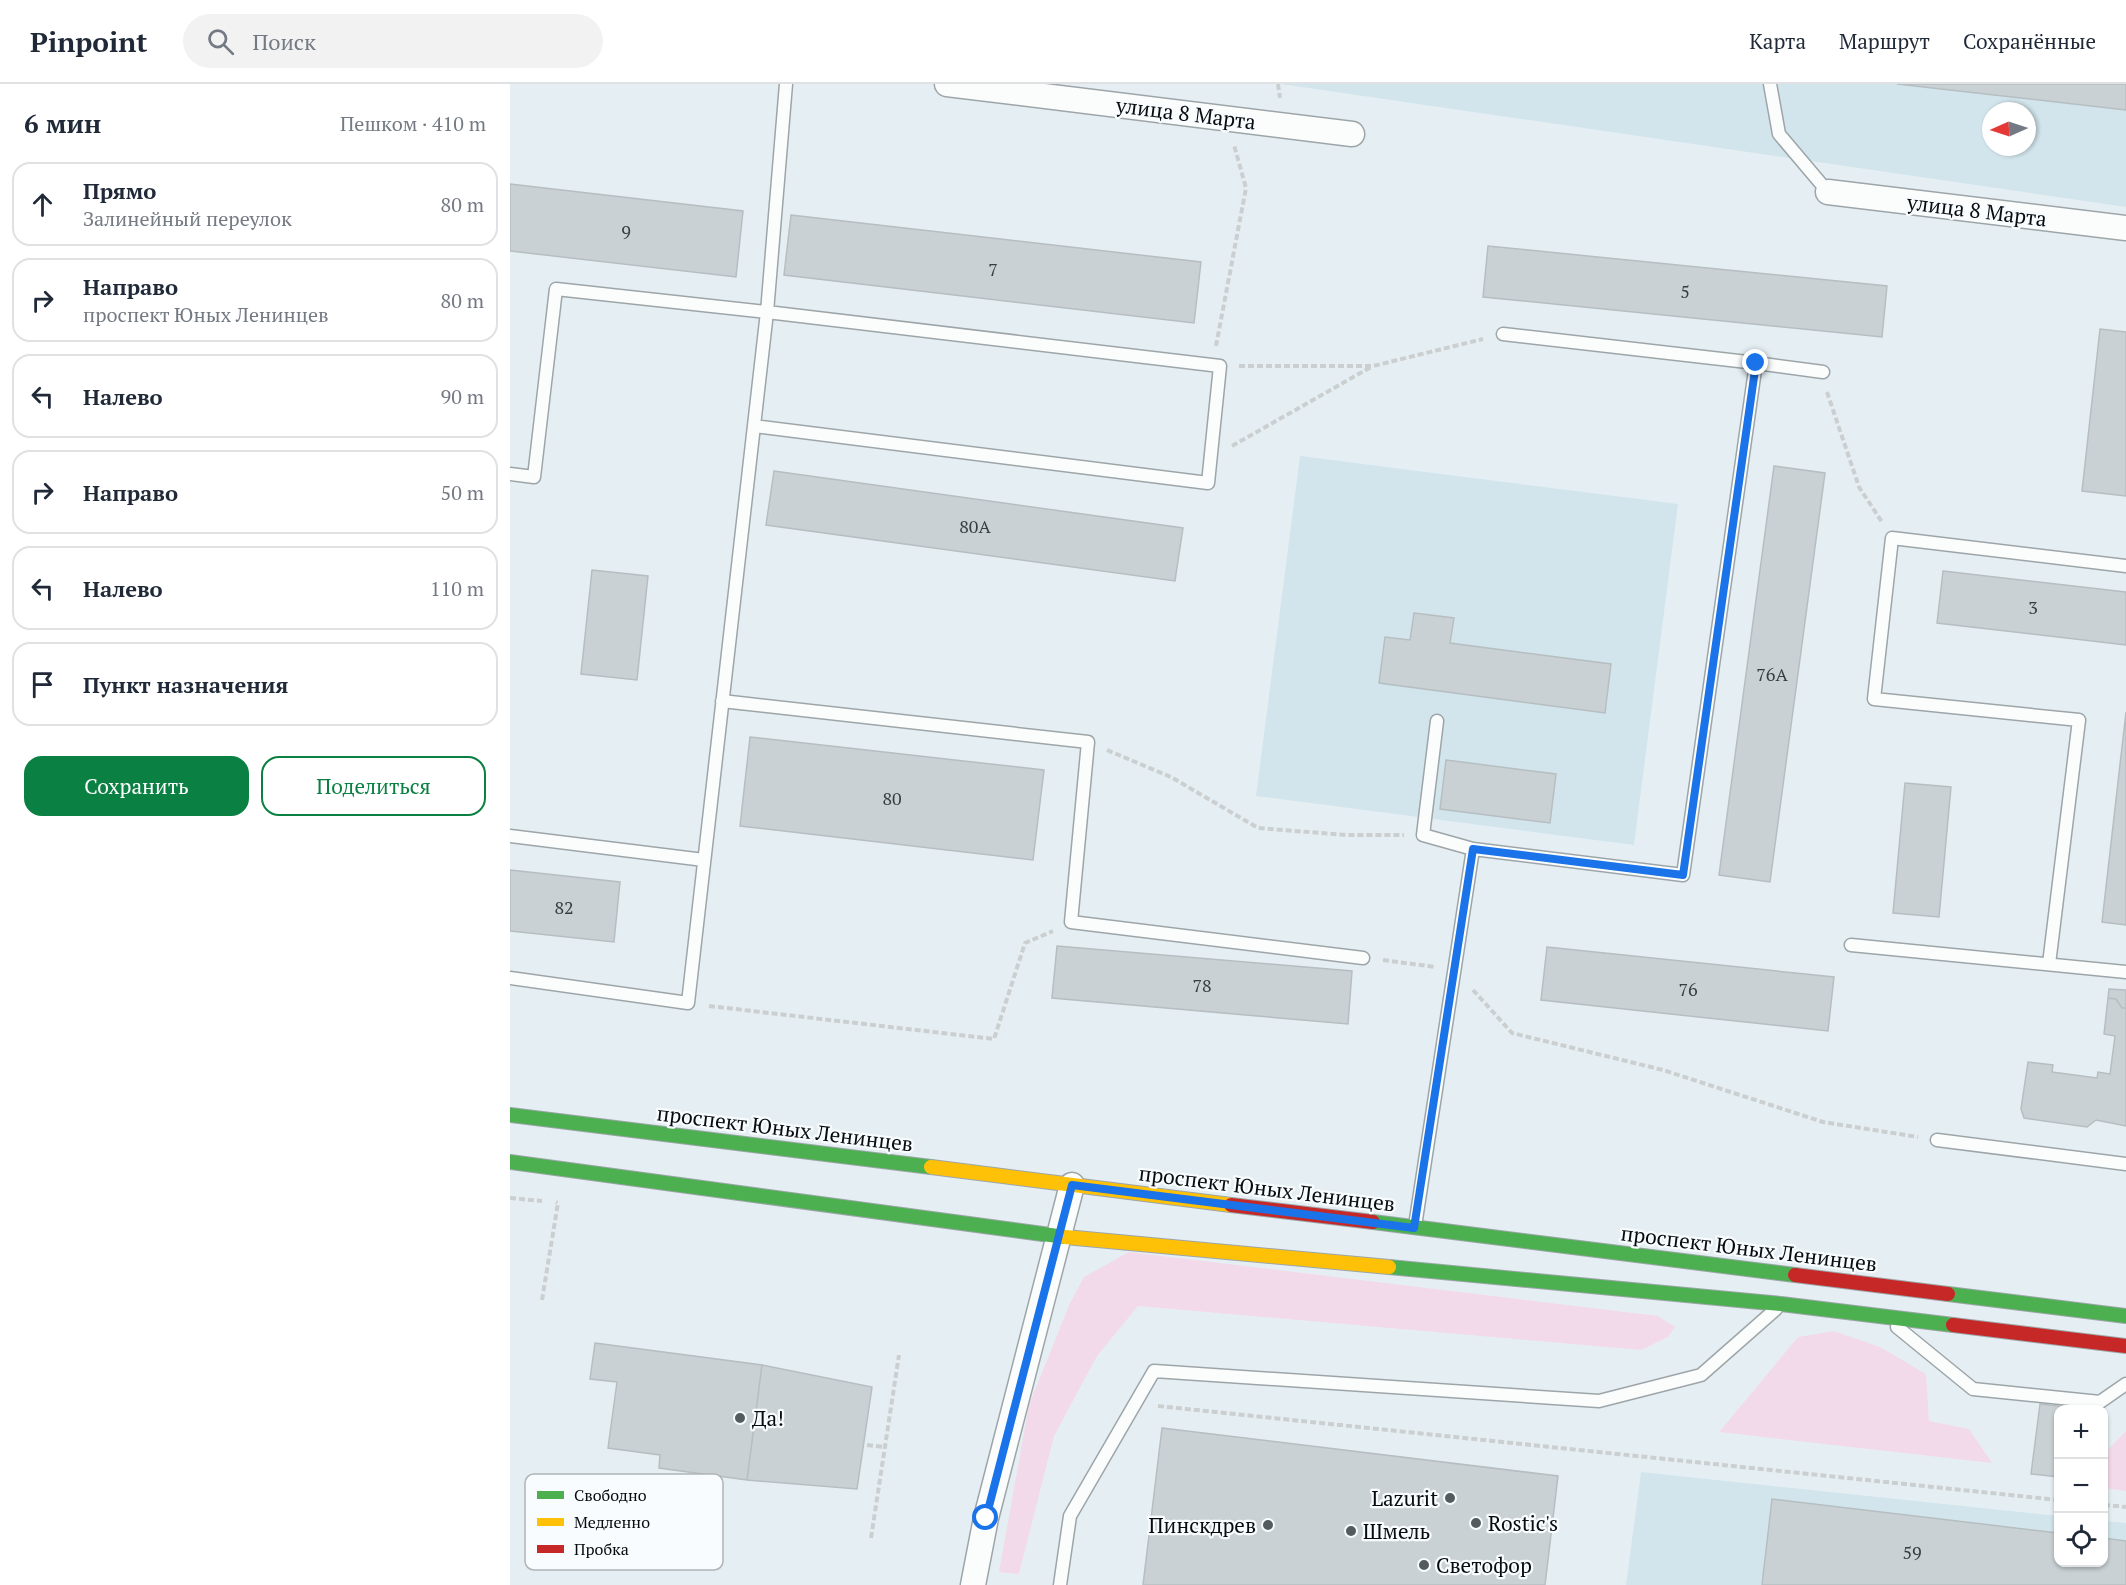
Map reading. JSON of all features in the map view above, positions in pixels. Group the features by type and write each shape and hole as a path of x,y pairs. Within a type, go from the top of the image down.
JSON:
{"main road":[{"name":"проспект Юных Ленинцев","path":"510,1115 2126,1316"},
{"path":"510,1162 1057,1236 1781,1304 2126,1346"}],"street":[{"name":"улица 8 Марта","path":"947,84 1353,134"},
{"name":"улица 8 Марта","path":"1828,192 2126,228"},
{"path":"973,1585 986,1518 1072,1185"}],"lane":[{"path":"510,978 687,1004 767,312 786,84"},
{"path":"1770,84 1779,134 1828,192"},
{"path":"510,474 534,477 556,289 1216,365 1208,483 754,426"},
{"path":"1503,334 1823,372"},
{"path":"1437,721 1423,835 1473,849 1683,875 1756,363"},
{"path":"2049,964 2079,720 1874,699 1892,538 2126,566"},
{"path":"722,701 1088,742 1071,922 1363,958"},
{"path":"510,836 704,860"},
{"path":"1414,1228 1473,849"},
{"path":"1851,945 2126,972"},
{"path":"1937,1140 2126,1164"},
{"path":"1060,1585 1070,1516 1154,1371 1599,1401 1701,1375 1781,1304"},
{"path":"1885,1317 1973,1389 2100,1402 2126,1384"}],"path":[{"path":"1227,118 1246,188 1216,365 1373,366 1503,334"},
{"path":"1210,458 1373,366"},
{"path":"1823,372 1829,403 1859,487 1892,538"},
{"path":"1088,742 1171,777 1258,828 1346,835 1423,835"},
{"path":"687,1004 994,1039 1025,943 1071,922"},
{"path":"1363,958 1455,970 1512,1034 1663,1070 1823,1122 1937,1140"},
{"path":"510,1198 558,1203 542,1300"},
{"path":"871,1538 899,1355"},
{"path":"1135,1404 2054,1500"},
{"path":"867,1445 885,1447"},
{"path":"2108,1505 2126,1507"}],"shaded area":[{"path":"1281,84 2126,84 2126,207"},
{"path":"1300,456 1678,504 1634,845 1256,796"},
{"path":"1129,1252 1658,1316 1675,1327 1668,1337 1641,1350 1138,1306 1097,1356 1054,1436 1019,1574 999,1572 1029,1405 1070,1303 1084,1277"},
{"path":"1834,1331 1880,1347 1926,1374 1929,1421 1969,1429 1992,1463 1719,1432 1798,1337"},
{"path":"2126,1431 2126,1491 2108,1489 2108,1450"},
{"path":"1641,1472 2054,1516 2054,1567 2108,1567 2108,1521 2126,1523 2126,1585 1626,1585"}],"building":[{"path":"1897,84 2126,84 2126,110"},
{"path":"510,184 743,211 736,277 510,251"},
{"path":"791,215 1201,262 1194,323 784,275"},
{"path":"1488,246 1887,286 1882,337 1483,297"},
{"path":"2100,329 2126,332 2126,496 2082,491"},
{"path":"1774,466 1825,473 1770,882 1719,875"},
{"path":"774,471 1183,528 1175,581 766,525"},
{"path":"592,570 648,576 637,680 581,674"},
{"path":"1943,571 2126,592 2126,645 1937,623"},
{"path":"1414,613 1454,618 1450,643 1611,664 1605,713 1379,683 1385,637 1410,640"},
{"path":"2126,712 2126,925 2102,922"},
{"path":"750,737 1044,770 1033,860 740,826"},
{"path":"1446,760 1556,774 1550,823 1440,809"},
{"path":"1905,783 1951,787 1939,917 1893,913"},
{"path":"510,870 620,882 614,942 510,931"},
{"path":"1057,946 1352,971 1348,1024 1052,998"},
{"path":"1547,947 1834,977 1828,1031 1541,1000"},
{"path":"2109,989 2126,990 2126,1008 2122,1008 2116,999 2108,998"},
{"path":"2108,998 2116,999 2122,1008 2126,1008 2126,1126 2096,1120 2087,1127 2024,1118 2021,1109 2028,1062 2053,1065 2052,1072 2097,1078 2098,1072 2110,1074 2115,1036 2104,1034"},
{"path":"595,1343 762,1365 747,1480 723,1477 723,1474 703,1474 659,1468 660,1455 608,1448 617,1382 590,1379"},
{"name":"Да!","path":"595,1343 762,1365 872,1387 857,1489 747,1480 723,1477 723,1474 703,1474 659,1468 660,1455 608,1448 617,1382 590,1379"},
{"name":"Да!","path":"762,1365 872,1387 857,1489 747,1480"},
{"path":"2040,1404 2054,1406 2054,1477 2031,1474"},
{"name":"Шмель","path":"1162,1428 1558,1476 1545,1585 1143,1585"},
{"path":"1772,1499 2054,1533 2054,1567 2108,1567 2108,1539 2126,1541 2126,1585 1762,1585"}],"traffic: fast":[{"path":"510,1115 931,1167"},
{"path":"510,1162 1065,1237"},
{"path":"1373,1222 1795,1275"},
{"path":"1389,1267 1781,1304 1953,1325"},
{"path":"1948,1294 2126,1316"}],"traffic: slow":[{"path":"931,1167 1231,1205"},
{"path":"1065,1237 1389,1267"}],"traffic: jam":[{"path":"1231,1205 1373,1222"},
{"path":"1795,1275 1948,1294"},
{"path":"1953,1325 2126,1346"}],"place":[{"name":"Да!","path":"740,1418"},
{"name":"Lazurit","path":"1450,1498"},
{"name":"Rostic's","path":"1476,1523"},
{"name":"Пинскдрев","path":"1268,1525"},
{"name":"Шмель","path":"1351,1531"},
{"name":"Светофор","path":"1424,1565"}],"route":[{"path":"986,1518 1072,1185 1414,1228 1473,849 1683,875 1756,363"}]}
